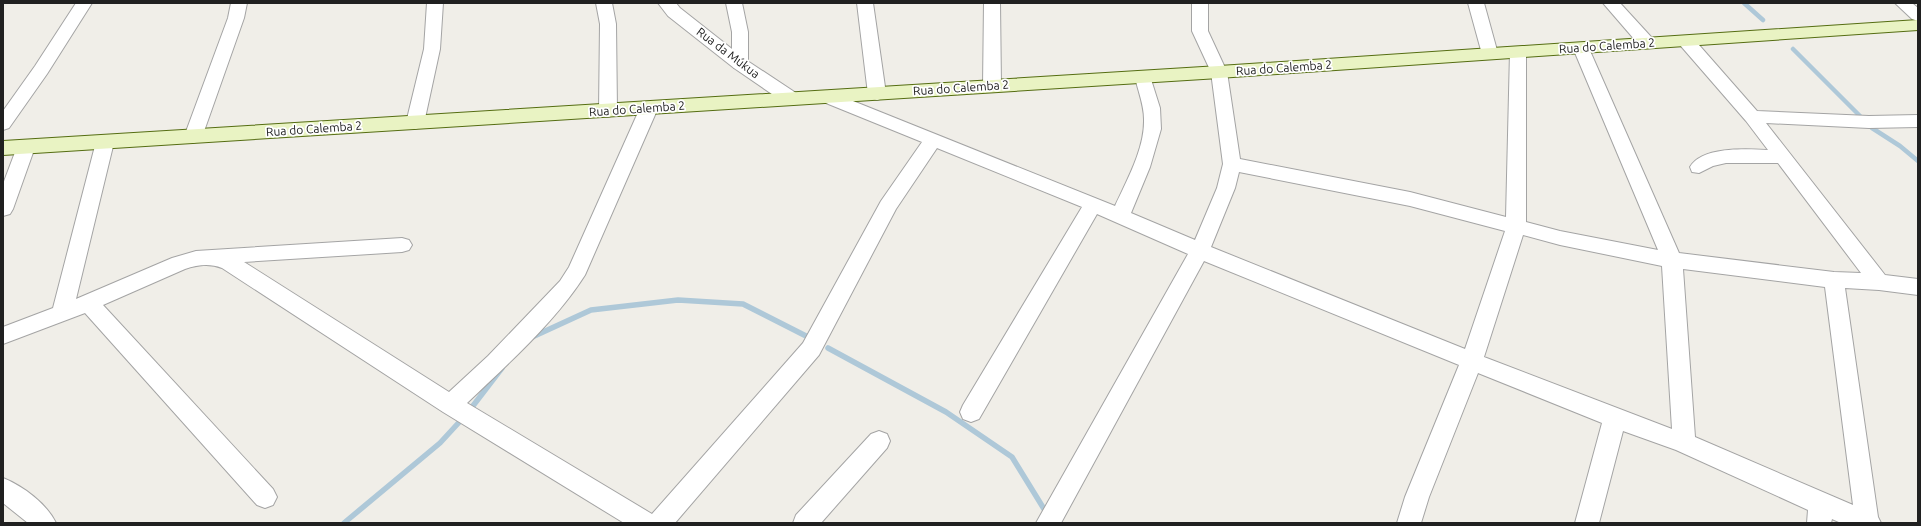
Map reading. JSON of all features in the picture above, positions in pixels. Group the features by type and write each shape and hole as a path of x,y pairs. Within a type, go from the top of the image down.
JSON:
{"main road":[{"name":"Rua do Calemba 2","path":"3,148 1143,77 1918,25"}],"street":[{"path":"3,124 41,70 84,3"},
{"path":"193,136 236,18 239,3"},
{"path":"415,122 432,48 435,3"},
{"path":"604,3 608,24 608,110"},
{"name":"Rua da Múkua","path":"667,3 679,16 740,64 792,99"},
{"path":"734,3 740,32 740,64"},
{"path":"865,3 877,94"},
{"path":"992,3 992,86"},
{"path":"1048,523 1200,251 1226,188 1232,164 1219,72 1200,31 1200,3"},
{"path":"1476,3 1490,54"},
{"path":"1611,3 1647,43"},
{"path":"1903,3 1918,16"},
{"path":"1686,41 1752,117 1879,282"},
{"path":"1581,48 1672,260 1684,442"},
{"path":"1409,523 1417,497 1472,361 1516,226 1518,52"},
{"path":"1120,215 1138,176 1151,135 1153,120 1143,77"},
{"path":"827,97 1120,215 1200,251 1472,361 1615,418 1684,442 1820,514 1868,523 1834,280"},
{"path":"451,405 496,362 567,287 578,270 649,108"},
{"path":"1752,117 1869,122 1918,121"},
{"path":"660,523 811,348 888,206 933,140"},
{"path":"62,313 105,142"},
{"path":"3,209 26,147"},
{"path":"1699,167 1704,161 1721,157 1782,156"},
{"path":"1232,164 1410,199 1560,238 1672,260 1834,280 1879,282 1918,286"},
{"path":"971,412 1093,204"},
{"path":"3,336 88,303 178,263 196,258 402,245"},
{"path":"213,256 229,264 451,405 645,523"},
{"path":"88,303 265,497"},
{"path":"1587,523 1615,418"},
{"path":"805,523 879,441"},
{"path":"3,489 28,507 44,523"}],"waterway":[{"path":"1744,3 1763,20"},
{"path":"1793,49 1860,116"},
{"path":"1872,128 1900,146 1918,161"},
{"path":"530,338 591,310 678,300 743,304 808,337"},
{"path":"828,348 946,412 1012,457 1044,509"},
{"path":"469,411 502,368"},
{"path":"344,523 440,443 463,418"}]}
